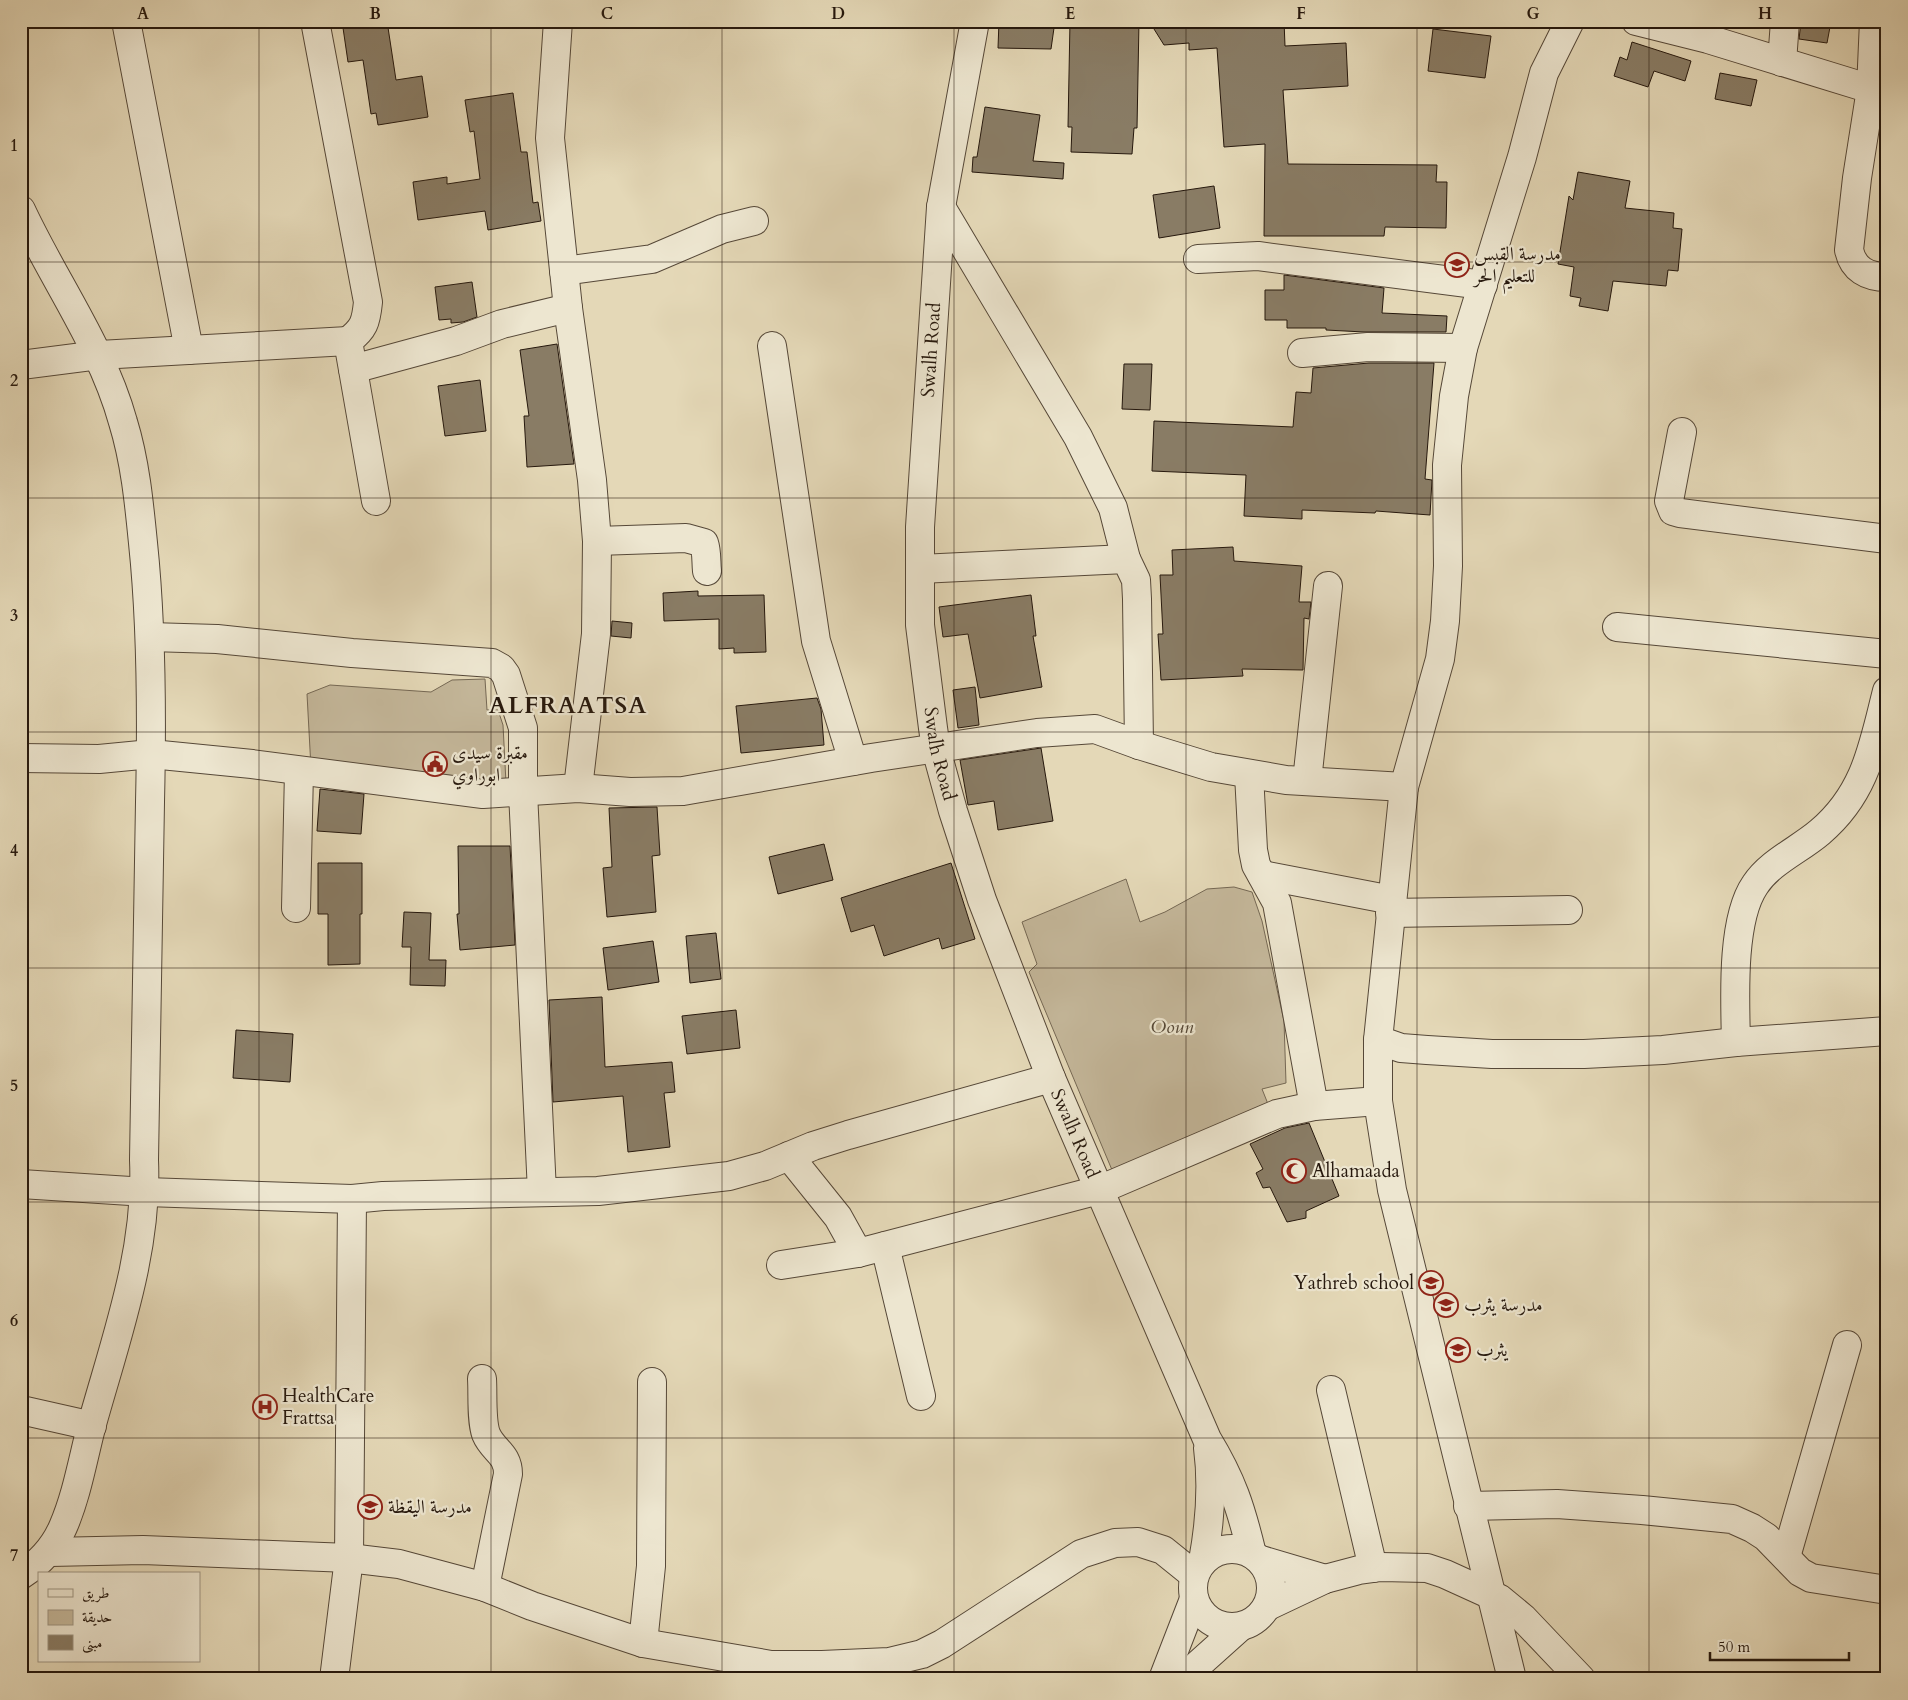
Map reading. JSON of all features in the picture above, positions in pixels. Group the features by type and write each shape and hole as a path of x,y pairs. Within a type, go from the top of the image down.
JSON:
{"street":[{"path":"126,21 189,350"},
{"path":"21,365 99,356 348,341 358,333 366,319 368,302 315,21"},
{"path":"558,21 550,138 568,308 592,480 597,541 596,634 578,788"},
{"name":"Swalh Road","path":"975,21 941,207 921,517 920,625 936,749 953,811 982,900 1051,1078 1207,1439"},
{"path":"1510,1673 1392,1190 1378,1101 1378,1040 1404,787 1440,659 1445,621 1448,566 1447,465 1454,396 1463,348 1522,158 1544,73 1570,21"},
{"path":"1636,21 1708,40 1870,89"},
{"path":"1782,62 1784,21"},
{"path":"1874,21 1870,89 1849,250 1851,261 1861,271 1887,277"},
{"path":"941,207 1078,437 1113,508 1126,559 1134,575 1136,590 1139,745"},
{"path":"21,210 99,356 123,421 135,472 147,578 150,637 151,754 144,1150 146,1192 131,1287 77,1485 63,1527 50,1552 21,1575"},
{"path":"564,272 652,259 722,229 754,221"},
{"path":"1198,260 1258,256 1483,284"},
{"path":"353,368 456,341 502,324 568,308"},
{"path":"348,341 376,501"},
{"path":"772,346 816,641 853,761"},
{"path":"1302,353 1368,347 1463,348"},
{"path":"1682,432 1669,501 1673,511 1887,539"},
{"path":"597,541 686,538 704,543 707,554 707,571"},
{"path":"920,569 1126,559"},
{"path":"1307,782 1328,586"},
{"path":"1617,627 1887,654"},
{"path":"150,637 217,639 352,653 492,663 501,668 506,675 523,728 523,792 542,1192"},
{"path":"1736,1042 1739,932 1744,907 1755,884 1772,867 1820,832 1844,808 1859,783 1872,753 1887,691"},
{"path":"21,758 99,759 151,754 483,794 578,788 630,792 683,791 853,761 1037,733 1095,729 1139,745 1211,767 1286,780 1404,787"},
{"path":"296,908 299,771"},
{"path":"1249,774 1253,850 1256,865 1277,903 1314,1106"},
{"path":"1262,875 1391,906 1568,910"},
{"path":"1378,1040 1401,1048 1427,1050 1492,1054 1584,1054 1663,1050 1736,1042 1887,1031"},
{"path":"21,1184 146,1192 352,1199 383,1196 598,1191 729,1176 756,1169 813,1146 848,1135 1051,1078"},
{"path":"781,1265 858,1253 1100,1190 1277,1114 1314,1106 1378,1101"},
{"path":"789,1156 838,1217 858,1253"},
{"path":"334,1679 349,1558 352,1199"},
{"path":"885,1246 921,1396"},
{"path":"1786,1557 1847,1344"},
{"path":"482,1379 486,1435 506,1460 508,1466 485,1587"},
{"path":"642,1643 651,1566 652,1382"},
{"path":"1331,1390 1373,1568"},
{"path":"21,1410 92,1426"},
{"path":"1182,1679 1240,1627 1260,1616 1268,1606 1271,1594 1272,1582 1268,1570 1257,1557 1224,1466 1207,1439"},
{"path":"1163,1679 1197,1578 1208,1532 1212,1489 1207,1439"},
{"path":"1468,1506 1557,1504 1732,1519 1766,1537 1800,1572 1811,1578 1887,1590"},
{"path":"50,1552 144,1550 349,1558 399,1564 485,1587 642,1643 771,1672 822,1666 889,1662 922,1654 942,1644 1081,1554 1115,1543 1138,1542 1163,1550 1197,1578"},
{"path":"1240,1627 1228,1627 1217,1624 1199,1610 1197,1578 1214,1553 1227,1548 1240,1549 1257,1557 1325,1579"},
{"path":"1268,1606 1325,1579 1373,1568 1427,1568 1491,1593 1523,1618 1581,1679"},
{"path":"1510,1673 1516,1661 1534,1653 1553,1650"}],"green space":[{"path":"485,679 487,710 498,710 503,725 506,783 311,768 307,694 330,685 431,692 452,680"},
{"name":"Ooun","path":"1126,879 1140,922 1165,912 1207,889 1234,887 1252,892 1262,921 1284,1021 1286,1083 1262,1089 1268,1104 1112,1170 1029,972 1037,964 1022,922"}],"building":[{"path":"342,21 387,21 396,80 422,76 428,117 378,125 376,113 371,114 363,60 348,62"},
{"path":"999,21 1055,21 1051,49 998,48"},
{"path":"1070,21 1139,21 1137,128 1134,128 1132,154 1071,152 1072,127 1068,127"},
{"path":"1149,21 1284,21 1285,46 1346,43 1348,86 1283,90 1288,164 1437,165 1436,182 1447,182 1446,228 1385,227 1384,236 1264,236 1265,144 1224,147 1217,48 1189,50 1189,43 1164,45"},
{"path":"1801,22 1830,27 1827,43 1799,39"},
{"path":"1433,29 1491,36 1485,78 1428,71"},
{"path":"1632,42 1691,61 1685,81 1654,71 1648,87 1614,76 1620,57 1627,60"},
{"path":"1720,73 1757,80 1751,106 1715,99"},
{"path":"513,93 521,152 527,152 533,203 538,202 541,221 488,230 485,211 418,220 413,182 447,177 447,184 480,179 474,131 470,132 465,100"},
{"path":"985,107 1040,115 1033,161 1064,163 1063,179 972,172 973,157 977,157"},
{"path":"1578,172 1630,181 1625,208 1674,213 1673,228 1682,229 1678,271 1668,270 1666,286 1613,281 1608,311 1579,306 1581,298 1570,296 1574,267 1558,264 1569,196 1573,200"},
{"path":"1214,186 1220,228 1159,238 1153,195"},
{"path":"1284,275 1384,288 1382,313 1447,316 1446,332 1364,332 1326,330 1326,328 1287,328 1287,320 1265,320 1265,290 1284,290"},
{"path":"472,282 477,317 463,322 451,323 451,319 439,320 435,287"},
{"path":"557,344 574,464 527,467 524,416 529,416 520,350"},
{"path":"1369,363 1434,363 1425,479 1432,480 1430,515 1376,511 1375,513 1302,510 1302,519 1244,516 1246,475 1152,471 1154,421 1293,427 1296,392 1311,393 1313,368"},
{"path":"1124,364 1152,364 1150,410 1122,409"},
{"path":"480,380 486,431 445,436 438,386"},
{"path":"1233,547 1234,561 1302,566 1299,602 1311,602 1309,619 1304,618 1303,670 1242,669 1243,676 1161,680 1158,634 1163,634 1160,575 1173,575 1172,550"},
{"path":"698,591 698,596 764,595 766,652 734,653 734,648 719,649 719,619 664,621 663,593"},
{"path":"1031,595 1036,636 1033,636 1042,687 980,698 968,634 943,637 939,607"},
{"path":"612,621 632,623 631,638 611,636"},
{"path":"975,687 979,725 958,728 953,690"},
{"path":"817,698 821,709 824,745 741,753 736,706"},
{"path":"1041,748 1053,821 998,830 994,801 968,805 960,760"},
{"path":"320,789 364,794 361,834 317,831"},
{"path":"657,807 660,855 652,856 656,912 607,917 603,868 612,867 609,808"},
{"path":"824,844 833,880 778,894 769,857"},
{"path":"458,846 510,846 515,945 460,950 457,914 459,914"},
{"path":"318,863 362,863 360,964 328,965 328,914 318,914"},
{"path":"951,863 975,939 942,949 939,938 884,956 874,925 851,932 841,898"},
{"path":"404,912 431,913 429,960 446,960 445,986 410,985 411,947 402,947"},
{"path":"716,933 721,979 690,983 686,936"},
{"path":"653,941 659,982 608,990 603,948"},
{"path":"602,997 605,1067 672,1062 675,1092 664,1093 670,1147 628,1152 623,1096 553,1102 549,1000"},
{"path":"736,1010 740,1048 687,1054 682,1016"},
{"path":"236,1030 293,1034 290,1082 233,1078"},
{"name":"Alhamaada","path":"1309,1123 1339,1196 1306,1211 1306,1218 1287,1222 1270,1187 1263,1188 1256,1173 1263,1169 1250,1144 1285,1128"}],"place":[{"name":"مدرسة القبس للتعليم الحر","path":"1457,265"},
{"name":"مقبرة سيدى ابوراوي","path":"435,764"},
{"name":"Alhamaada","path":"1294,1171"},
{"name":"Yathreb school","path":"1431,1283"},
{"name":"مدرسة يثرب","path":"1446,1305"},
{"name":"يثرب","path":"1458,1350"},
{"name":"HealthCare Frattsa","path":"265,1407"},
{"name":"مدرسة اليقظة","path":"370,1507"}],"district":[{"name":"ALFRAATSA","path":"568,705"}]}
